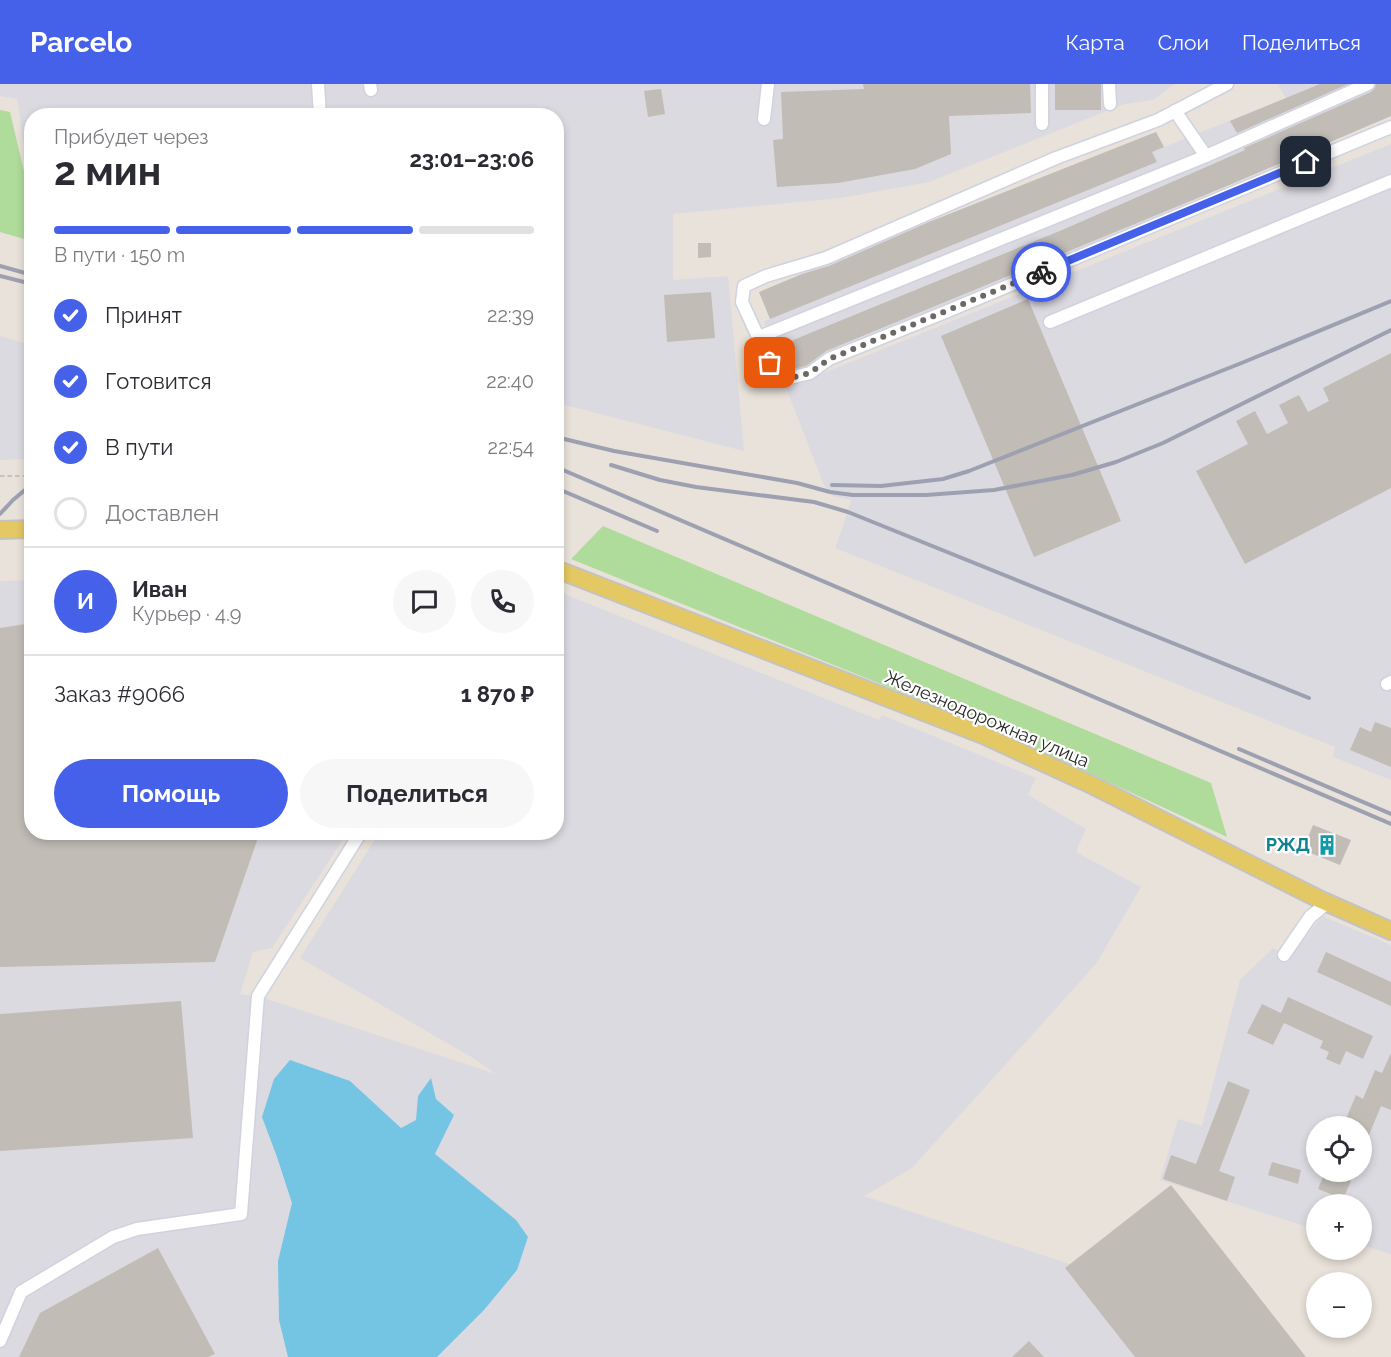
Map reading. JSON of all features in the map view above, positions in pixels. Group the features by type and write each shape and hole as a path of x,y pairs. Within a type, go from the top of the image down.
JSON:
{"main road":[{"path":"0,530 24,529"},
{"name":"Железнодорожная улица","path":"564,567 983,735 1094,786 1327,903 1391,931"}],"lane":[{"path":"318,84 320,108"},
{"path":"764,119 768,84"},
{"path":"1042,84 1042,124"},
{"path":"1109,84 1110,104"},
{"path":"1227,84 1158,120 1056,159 826,258 744,285 742,302 770,363 786,379 810,373 829,359 1391,127"},
{"path":"759,337 1206,156 1368,84"},
{"path":"1175,111 1206,156"},
{"path":"1050,322 1391,181"},
{"path":"0,1341 21,1292 113,1237 137,1229 241,1214 258,996 356,840"},
{"path":"1284,954 1310,916 1327,903"}],"path":[{"path":"0,476 24,476"}],"shaded area":[{"path":"0,84 1175,84 1153,100 1124,104 929,182 841,198 673,214 673,280 728,276 744,451 564,405 564,108 24,108 24,145 17,99 0,96"},
{"path":"1391,84 1391,116 788,373 764,321 770,319 759,292 1156,132 1164,147 1286,98 1278,85"},
{"path":"1391,144 1391,780 1333,757 1335,747 835,548 851,500 833,496 824,485 786,388"},
{"path":"0,336 24,343 24,459 0,460"},
{"path":"24,580 24,840 342,840 272,948 253,952 240,994 258,996 496,1074 473,1058 300,958 375,840 564,840 564,594 879,720 882,715 1036,778 1028,795 1086,829 1076,852 1141,887 1096,964 912,1168 864,1196 1109,1277 1224,1357 0,1357 0,581"},
{"path":"1322,916 1391,945 1391,1254 1372,1248 1372,1194 1306,1194 1306,1226 1160,1180 1178,1119 1202,1126 1240,980 1273,948 1290,958"}],"green space":[{"path":"0,110 10,112 24,172 24,239 0,232"},
{"path":"603,526 1211,783 1227,837 1007,735 571,559"}],"water":[{"path":"290,1060 350,1081 401,1128 416,1120 418,1096 431,1078 436,1099 454,1115 435,1154 516,1220 528,1237 517,1270 484,1310 437,1357 288,1357 279,1320 278,1261 292,1203 262,1117 274,1079"}],"building":[{"path":"863,84 1030,84 1031,113 949,116 951,154 915,169 838,183 777,187 773,140 783,139 781,92 864,89"},
{"path":"1055,84 1101,84 1101,110 1055,110"},
{"path":"1320,84 1348,84 1237,133 1230,121"},
{"path":"1376,84 1391,84 1391,116 826,351 806,366 789,370 776,347 1062,230 1245,150 1244,148 1371,92"},
{"path":"661,89 665,114 648,117 644,91"},
{"path":"1156,132 1164,147 1152,152 1157,162 770,319 759,292 802,274 829,266 929,222"},
{"path":"698,243 711,243 711,257 698,258"},
{"path":"711,292 715,338 667,342 664,295"},
{"path":"1028,299 1121,521 1034,557 941,336"},
{"path":"1391,353 1391,488 1245,564 1196,471 1248,444 1236,421 1255,411 1267,434 1288,423 1279,405 1299,395 1308,412 1329,401 1323,388"},
{"path":"24,624 24,840 257,840 215,962 0,967 0,628"},
{"path":"1375,722 1391,728 1391,767 1350,750 1360,727 1371,732"},
{"name":"РЖД","path":"1313,825 1351,840 1340,865 1303,850"},
{"path":"1326,952 1391,982 1391,1006 1317,972"},
{"path":"1288,997 1373,1036 1363,1059 1346,1051 1340,1065 1326,1059 1329,1052 1320,1048 1323,1041 1284,1023 1273,1045 1247,1033 1262,1004 1281,1013"},
{"path":"181,1001 193,1138 0,1151 0,1014"},
{"path":"1391,1053 1391,1110 1381,1106 1372,1128 1372,1116 1347,1116 1356,1095 1363,1099 1375,1070 1382,1073"},
{"path":"1228,1081 1250,1090 1219,1171 1235,1177 1227,1201 1163,1179 1171,1155 1196,1164"},
{"path":"1272,1162 1301,1170 1298,1184 1268,1175"},
{"path":"1321,1182 1351,1182 1345,1194 1330,1194 1318,1189"},
{"path":"1171,1185 1306,1357 1135,1357 1065,1268"},
{"path":"158,1248 215,1354 208,1357 19,1357 40,1313"},
{"path":"1029,1341 1044,1357 1012,1357"}],"railway":[{"path":"0,266 24,273"},
{"path":"0,276 24,282"},
{"path":"832,485 881,486 943,479 969,471 1391,301"},
{"path":"564,439 614,451 853,495 926,495 994,490 1072,475 1116,462 1163,443 1391,330"},
{"path":"611,465 660,480 696,487 814,502 848,512 1309,698"},
{"path":"564,470 1391,824"},
{"path":"0,514 24,491"},
{"path":"564,491 657,531"},
{"path":"1239,749 1391,814"}],"way so far":[{"path":"770,363 786,379 810,373 829,359 1041,272"}],"place":[{"name":"РЖД","path":"1327,845"}],"route":[{"path":"1041,272 1306,162"}]}
